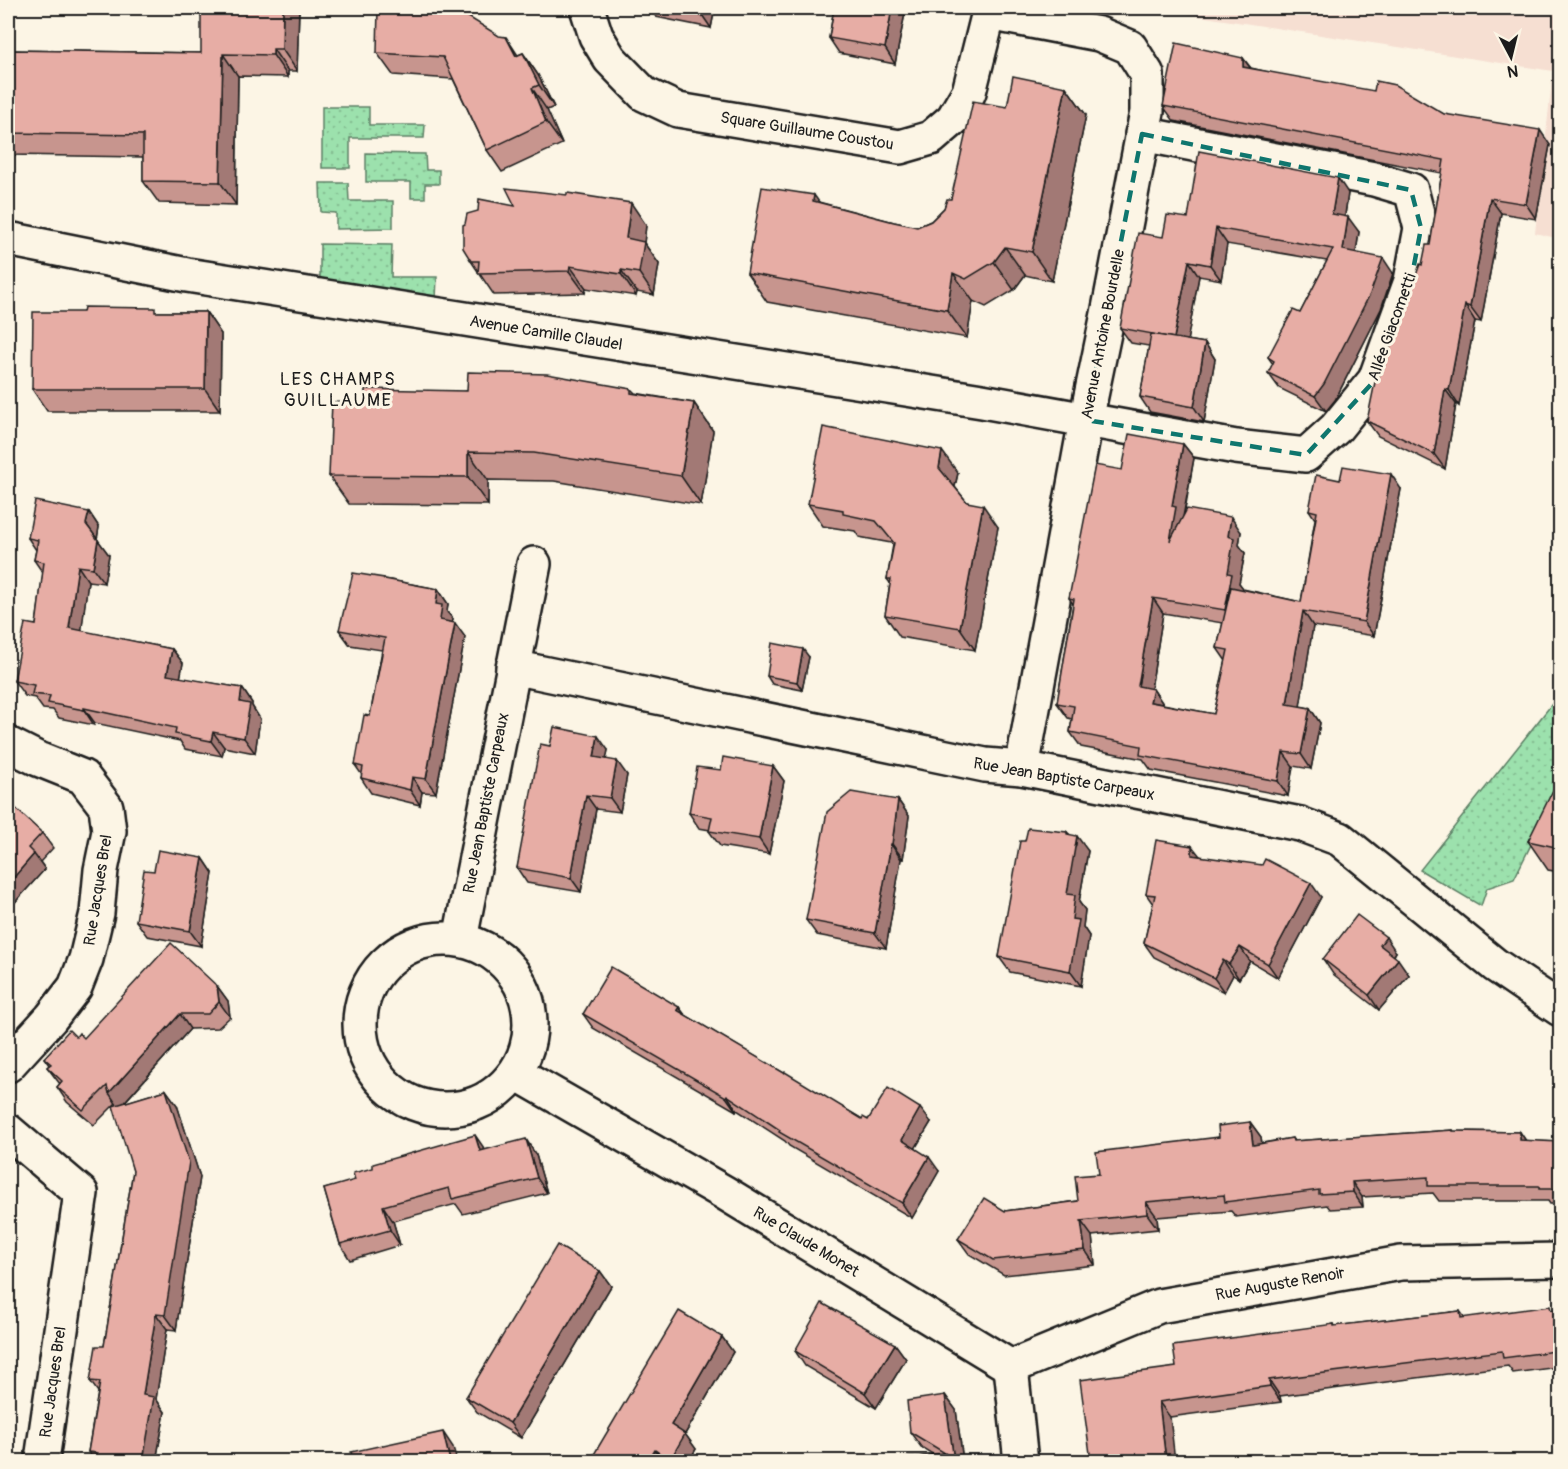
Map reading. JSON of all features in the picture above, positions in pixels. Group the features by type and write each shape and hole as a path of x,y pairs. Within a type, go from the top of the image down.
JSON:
{"street":[{"name":"Square Guillaume Coustou","path":"586,8 596,36 610,59 644,94 678,110 900,147 931,138 952,118 969,92 990,10"},
{"name":"Avenue Antoine Bourdelle","path":"990,10 1099,34 1130,47 1147,74 1147,111 1086,420 1022,768"},
{"name":"Allée Giacometti","path":"1086,420 1236,447 1306,455 1336,428 1375,380 1411,281 1421,228 1412,190 1374,179 1142,134"},
{"name":"Avenue Camille Claudel","path":"8,239 187,275 1086,420"},
{"name":"Rue Jean Baptiste Carpeaux","path":"460,939 534,564"},
{"name":"Rue Jean Baptiste Carpeaux","path":"513,667 985,765 1022,768 1300,824 1340,840 1495,965 1560,1009"},
{"name":"Rue Jacques Brel","path":"8,744 83,777 106,807 109,831 101,870 98,913 86,959 75,987 51,1018 8,1065"},
{"path":"433,939 460,939 487,949 509,966 525,991 531,1018 528,1047 516,1073 499,1091 478,1104 454,1109 429,1108 405,1101 386,1085 369,1064 360,1038 360,1011 368,985 385,963 406,947 433,939"},
{"name":"Rue Claude Monet","path":"516,1073 725,1193 1011,1366"},
{"name":"Rue Jacques Brel","path":"8,1131 81,1193 43,1453"},
{"name":"Rue Auguste Renoir","path":"1011,1366 1159,1306 1401,1263 1560,1260"},
{"path":"1011,1366 1021,1461"}],"highlighted area":[{"path":"1142,134 1411,190 1421,228 1411,281 1375,380 1306,455 1086,420"}],"shaded area":[{"path":"1147,8 1560,8 1560,239 1535,233 1553,71"}],"green space":[{"path":"322,107 369,107 369,125 425,125 424,138 350,138 350,168 322,168"},
{"path":"366,153 425,154 426,170 439,170 439,184 425,184 425,198 411,198 411,182 366,182"},
{"path":"320,183 348,183 349,201 393,201 393,228 336,229 336,213 321,212"},
{"path":"320,244 392,245 391,277 437,277 436,299 320,279"},
{"path":"1560,694 1560,788 1514,879 1487,888 1481,906 1420,870"}],"building":[{"path":"201,8 283,8 282,49 273,49 273,55 223,54 220,182 143,181 143,135 8,133 8,50 201,53"},
{"path":"378,8 454,8 499,36 506,37 516,56 523,53 539,85 532,88 546,122 487,150 443,57 377,53"},
{"path":"674,8 701,8 700,12"},
{"path":"834,8 892,8 885,48 829,38"},
{"path":"1176,43 1243,58 1243,67 1374,91 1376,81 1395,85 1444,114 1540,130 1526,204 1490,198 1470,307 1465,305 1449,390 1445,389 1434,454 1367,421 1375,382 1382,371 1420,264 1422,265 1426,245 1430,245 1444,160 1163,106"},
{"path":"1013,76 1066,87 1032,252 1005,247 994,262 966,279 953,273 947,310 747,273 762,187 814,195 813,201 917,227 931,221 944,208 947,199 951,199 973,101 1007,107"},
{"path":"1199,151 1338,178 1332,214 1348,217 1343,250 1383,258 1370,294 1324,384 1315,396 1268,373 1274,361 1268,357 1293,310 1300,313 1333,249 1216,228 1210,265 1189,261 1174,338 1120,328 1138,233 1163,237 1167,215 1188,218"},
{"path":"506,188 567,195 567,193 631,203 626,238 644,242 639,273 621,270 621,274 570,266 569,271 478,273 479,261 471,261 463,248 463,225 467,214 478,211 479,199 515,206"},
{"path":"84,307 155,308 155,312 206,312 205,389 32,389 33,312 83,312"},
{"path":"1151,334 1205,343 1194,407 1140,397"},
{"path":"468,372 547,374 631,389 631,393 694,403 681,476 534,453 468,452 468,477 329,476 332,402 365,403 365,389 467,391"},
{"path":"823,427 942,451 939,468 967,502 983,505 960,628 885,615 891,579 887,579 894,543 876,521 843,514 843,510 808,504"},
{"path":"1129,434 1183,444 1172,506 1176,507 1170,541 1187,509 1231,517 1228,536 1234,538 1228,573 1232,574 1225,610 1153,598 1138,686 1153,689 1150,702 1214,714 1228,650 1217,648 1231,587 1301,602 1317,512 1309,510 1316,475 1340,480 1343,466 1391,474 1364,622 1303,611 1287,704 1310,708 1301,754 1283,752 1278,781 1140,755 1141,746 1070,732 1074,706 1057,703 1074,599 1069,598 1095,465 1122,470"},
{"path":"35,501 89,512 86,524 98,540 93,568 78,566 69,628 172,649 167,675 242,688 240,702 250,704 244,738 213,732 211,741 175,734 176,728 84,708 84,710 48,703 50,696 32,694 34,685 14,681 25,623 36,625 44,562 34,560 38,540 28,538"},
{"path":"353,573 438,589 436,604 442,605 440,620 455,623 426,779 412,777 410,790 361,778 363,767 355,765 364,715 370,716 385,638 339,630"},
{"path":"772,643 803,649 797,682 767,676"},
{"path":"554,727 598,736 594,757 617,761 610,798 586,795 571,878 517,868 540,744 550,746"},
{"path":"723,757 773,766 759,839 709,831 712,817 689,813 697,767 721,770"},
{"path":"1554,788 1560,789 1560,848 1528,841"},
{"path":"851,792 898,800 875,933 806,920 827,812"},
{"path":"8,803 42,833 28,848 34,854 8,884"},
{"path":"1028,828 1067,832 1067,834 1077,836 1067,894 1075,895 1072,919 1079,920 1070,971 999,957 1020,841 1025,841"},
{"path":"1156,840 1192,846 1192,855 1262,865 1265,859 1311,883 1268,964 1240,947 1229,964 1223,960 1214,978 1144,943 1155,895 1146,894"},
{"path":"158,850 203,858 190,931 136,921 144,870 154,871"},
{"path":"1357,915 1386,937 1380,945 1398,959 1369,995 1323,959"},
{"path":"171,943 217,986 219,1002 208,1014 180,1014 109,1093 107,1086 83,1110 57,1087 62,1081 47,1067 51,1064 44,1058 69,1030 76,1037 79,1033 84,1038"},
{"path":"611,967 679,1007 677,1010 862,1119 863,1117 868,1120 888,1088 920,1108 902,1140 929,1157 902,1203 779,1132 780,1130 727,1095 726,1097 583,1014"},
{"path":"166,1090 189,1162 165,1315 156,1314 143,1395 154,1397 143,1461 95,1461 97,1453 88,1452 100,1382 90,1381 96,1346 104,1346 133,1171 113,1106"},
{"path":"1250,1122 1253,1145 1292,1138 1293,1141 1453,1130 1520,1132 1520,1140 1560,1142 1560,1189 1539,1189 1539,1186 1428,1186 1428,1177 1352,1182 1353,1192 1319,1194 1319,1190 1225,1202 1224,1195 1146,1202 1147,1214 1081,1221 1085,1250 993,1260 958,1239 984,1198 1005,1211 1078,1201 1075,1176 1099,1174 1096,1152 1219,1137 1218,1126"},
{"path":"475,1135 480,1151 526,1139 537,1178 452,1199 449,1188 383,1206 390,1230 340,1244 324,1189 355,1180 353,1173 373,1168 373,1164"},
{"path":"557,1245 600,1271 510,1423 466,1397"},
{"path":"822,1303 895,1344 865,1393 795,1351"},
{"path":"1550,1306 1551,1310 1560,1309 1560,1366 1558,1366 1555,1351 1503,1358 1502,1351 1269,1380 1270,1386 1159,1402 1166,1461 1091,1461 1080,1380 1176,1367 1173,1346 1334,1324 1334,1326 1460,1311 1461,1318"},
{"path":"679,1311 722,1337 671,1425 685,1434 670,1460 655,1450 648,1461 590,1461"},
{"path":"945,1395 954,1461 889,1461 945,1453 910,1432 907,1401"},
{"path":"443,1432 450,1461 353,1461 351,1452"}],"district":[{"name":"LES CHAMPS GUILLAUME","path":"338,389"}]}
